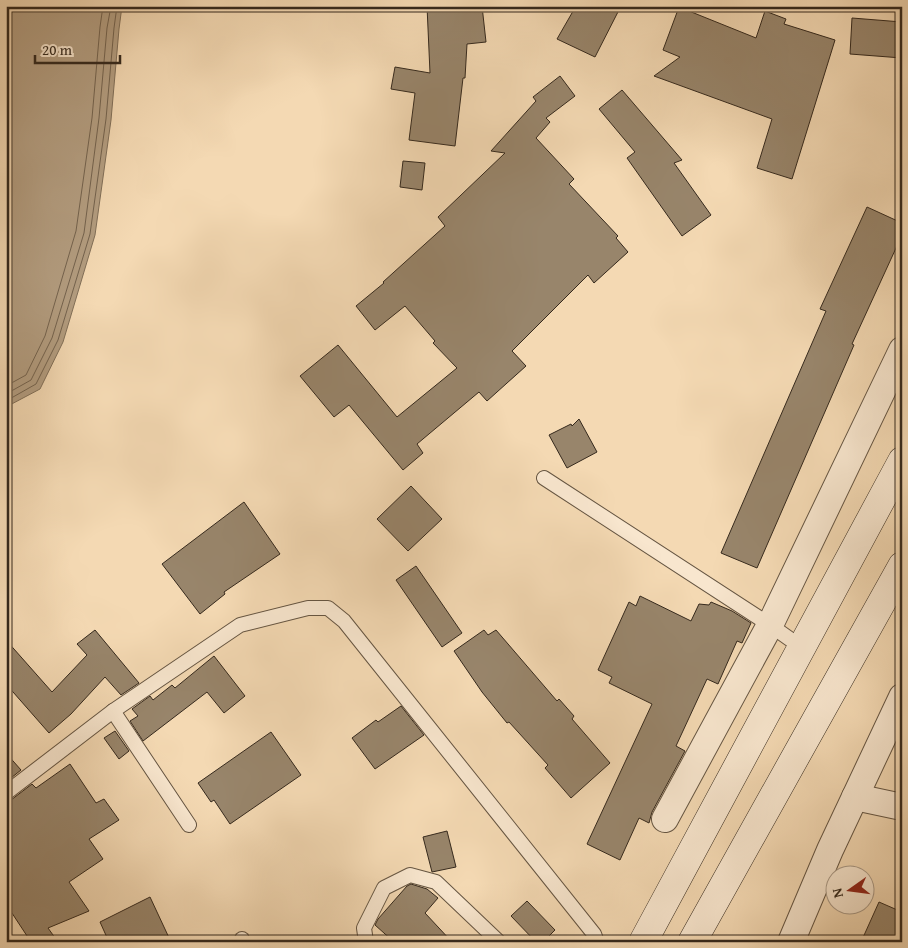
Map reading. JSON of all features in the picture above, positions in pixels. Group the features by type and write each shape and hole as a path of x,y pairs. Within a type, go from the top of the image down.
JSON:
{"main road":[{"path":"643,942 902,461"},
{"path":"692,942 902,566"}],"street":[{"path":"665,819 770,625 902,350"},
{"path":"791,942 830,850 902,697"},
{"path":"855,797 902,807"}],"lane":[{"path":"544,478 801,647"},
{"path":"6,793 113,712 240,626 308,608 328,608 344,621 594,934 597,942"},
{"path":"113,712 189,825"},
{"path":"366,942 364,928 384,888 410,875 436,882 500,942"}],"water":[{"path":"6,6 122,6 111,120 95,235 63,342 40,389 6,407"}],"building":[{"path":"427,6 482,6 486,42 467,44 465,78 463,78 455,146 409,140 415,93 391,89 395,67 430,73"},
{"path":"576,6 621,6 595,57 557,39"},
{"path":"679,7 756,38 765,11 786,19 784,24 835,40 792,179 757,168 772,119 654,76 680,57 663,50"},
{"path":"852,18 902,22 902,58 850,54"},
{"path":"560,76 575,96 546,118 550,122 536,138 574,179 569,184 618,236 616,238 628,252 594,283 588,275 512,351 526,366 487,401 479,392 417,444 423,453 403,470 349,405 334,417 300,376 338,345 397,417 457,368 433,343 435,341 405,306 375,330 356,306 384,283 445,226 438,217 505,153 491,151 536,101 533,97"},
{"path":"622,90 682,160 674,163 711,215 682,236 627,158 635,152 599,109"},
{"path":"403,161 425,163 422,190 400,187"},
{"path":"867,207 902,223 902,235 852,344 854,345 757,568 721,553 826,311 820,309"},
{"path":"579,419 597,452 567,468 549,435 571,424 572,426"},
{"path":"411,486 442,519 408,551 377,519"},
{"path":"244,502 280,554 224,592 225,594 200,614 162,564"},
{"path":"416,566 462,633 442,647 396,580"},
{"path":"640,596 691,621 699,604 709,605 711,602 732,611 751,623 742,643 737,641 718,684 707,679 676,746 685,751 652,812 649,823 639,818 620,860 587,844 652,704 609,683 612,677 598,670 629,602 636,606"},
{"path":"95,630 139,683 121,695 105,677 71,714 49,733 6,684 6,640 52,692 87,655 77,644"},
{"path":"484,630 488,635 496,630 557,701 559,699 574,716 572,719 610,763 571,798 545,768 548,765 509,722 507,723 482,692 454,651"},
{"path":"214,656 245,696 224,713 207,692 143,741 130,721 138,716 132,709 150,696 153,700 172,685 175,688"},
{"path":"401,706 424,735 375,769 352,738 376,720 378,722"},
{"path":"115,731 129,751 119,759 104,738"},
{"path":"271,732 301,775 230,824 214,800 211,802 198,783"},
{"path":"6,753 21,770 6,782"},
{"path":"70,764 96,803 104,799 119,820 89,839 103,859 69,882 89,911 48,928 58,942 31,942 6,904 6,802 32,784 36,788"},
{"path":"447,831 456,867 432,872 423,837"},
{"path":"411,884 427,889 438,898 425,913 452,942 394,942 375,925 378,919 407,886"},
{"path":"150,897 171,942 109,942 100,922"},
{"path":"527,901 555,930 543,942 536,942 511,916"},
{"path":"879,902 902,912 902,942 861,942 873,916 876,916 876,909"}]}
